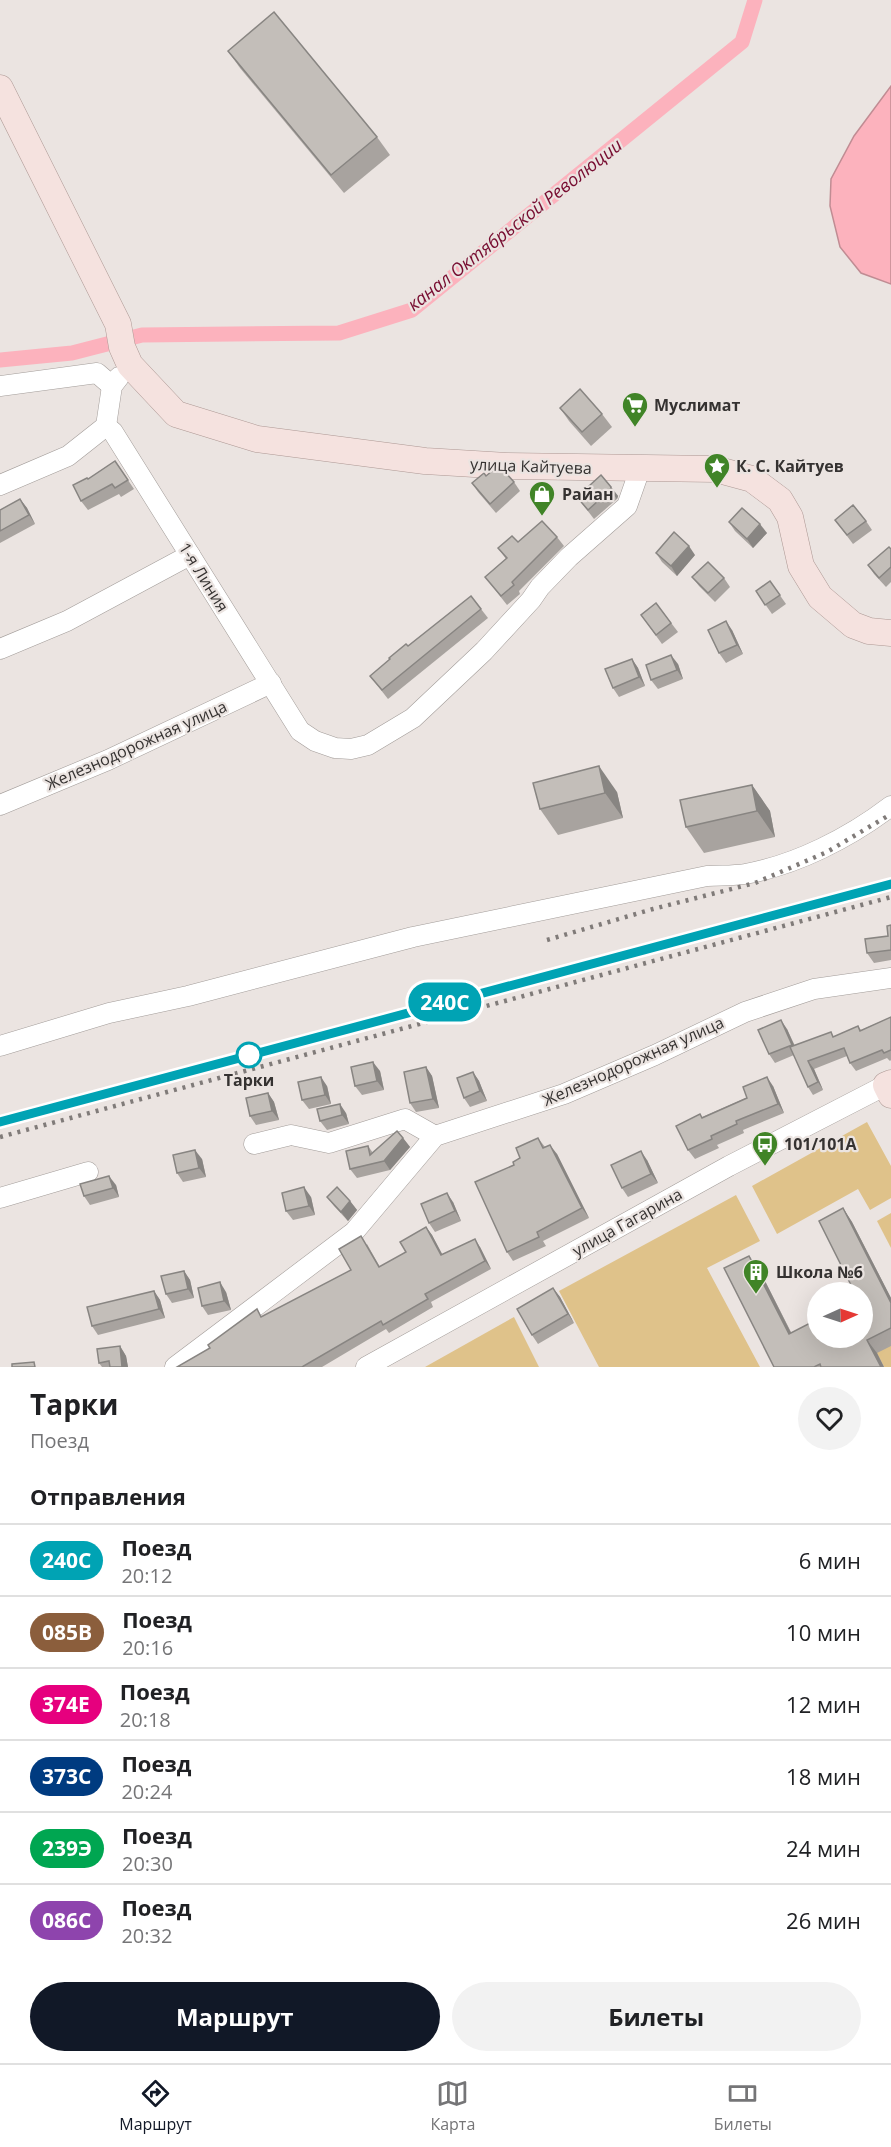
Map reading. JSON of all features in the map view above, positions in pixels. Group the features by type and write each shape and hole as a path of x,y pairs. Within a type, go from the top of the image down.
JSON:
{"main road":[{"name":"улица Кайтуева","path":"0,88 123,346 176,414 257,439 425,461 507,466 715,469 752,479 780,500 790,517 801,566 820,597 853,625 869,631 891,633"}],"street":[{"path":"0,485 68,456 106,426 112,386 123,346"},
{"path":"0,386 97,373 112,386"},
{"name":"1-я Линия","path":"106,426 113,432 300,731 315,741 335,748 351,749 368,745 413,718 484,651 569,557 627,506 640,469"},
{"path":"0,649 67,621 190,555"},
{"name":"Железнодорожная улица","path":"0,805 108,760 271,683"},
{"path":"0,1046 109,1013 188,996 413,937 707,876 744,874 796,860 841,838 891,806"},
{"name":"Железнодорожная улица","path":"435,1136 564,1094 655,1055 745,1012 814,989 891,978"},
{"name":"улица Гагарина","path":"366,1367 729,1166 889,1088"},
{"path":"175,1367 354,1232 435,1136 405,1119 329,1143 291,1135 255,1144"},
{"path":"0,1198 88,1172"}],"shaded area":[{"path":"891,86 891,284 861,273 840,247 830,206 831,179 854,136"},
{"path":"867,1122 891,1166 891,1198 870,1210 858,1189 777,1234 752,1186"},
{"path":"736,1195 760,1241 707,1268 760,1367 599,1367 559,1291"},
{"path":"891,1213 891,1248 877,1221"},
{"path":"514,1317 539,1367 425,1367"},
{"path":"873,1341 891,1346 891,1367 884,1367 873,1346"}],"building":[{"path":"274,12 377,137 331,175 228,51"},
{"path":"580,389 602,414 582,432 560,408"},
{"path":"115,461 128,480 115,488 112,484 81,501 73,485 88,479"},
{"path":"492,471 505,472 514,482 490,504 472,483 484,473 486,476"},
{"path":"601,475 611,487 610,490 588,510 577,497"},
{"path":"20,499 29,515 0,531 0,510"},
{"path":"853,505 866,521 847,535 835,520"},
{"path":"742,508 760,524 747,539 729,522"},
{"path":"542,521 557,537 512,582 514,585 501,596 485,577 507,558 498,548 512,536 518,542"},
{"path":"674,532 689,546 671,566 656,553"},
{"path":"889,547 891,567 879,578 868,565"},
{"path":"708,562 724,578 708,593 692,577"},
{"path":"770,581 780,595 765,605 756,591"},
{"path":"471,596 481,609 382,690 370,676 406,644 408,646"},
{"path":"656,603 671,623 656,635 641,615"},
{"path":"726,621 737,645 719,653 708,630"},
{"path":"671,655 677,670 651,680 646,665"},
{"path":"632,659 639,677 613,688 605,669"},
{"path":"599,766 605,793 540,809 533,783"},
{"path":"752,785 757,811 686,827 680,800"},
{"path":"891,925 891,950 867,953 865,939 888,936 887,926"},
{"path":"891,1017 891,1050 884,1053 882,1050 850,1063 844,1048 808,1061 818,1082 808,1087 790,1047 831,1032 833,1037 858,1026 860,1031"},
{"path":"781,1020 792,1045 769,1054 758,1030"},
{"path":"373,1062 377,1081 355,1086 351,1067"},
{"path":"426,1067 433,1099 410,1103 404,1072"},
{"path":"473,1072 480,1091 464,1098 457,1078"},
{"path":"321,1077 325,1095 302,1100 298,1082"},
{"path":"767,1077 778,1104 736,1121 737,1124 688,1150 676,1126 700,1114 702,1118 747,1098 743,1087"},
{"path":"268,1093 272,1111 250,1116 246,1098"},
{"path":"340,1104 342,1115 320,1121 317,1109"},
{"path":"397,1131 403,1138 384,1161 350,1169 346,1151 368,1146 370,1155"},
{"path":"538,1138 543,1148 550,1145 582,1208 537,1232 539,1237 507,1252 475,1182 514,1165 513,1162 520,1158 516,1148"},
{"path":"195,1150 199,1168 177,1173 173,1155"},
{"path":"641,1151 651,1174 622,1188 611,1165"},
{"path":"109,1176 113,1188 84,1196 80,1184"},
{"path":"304,1187 309,1206 286,1211 282,1193"},
{"path":"337,1187 350,1201 341,1212 327,1197"},
{"path":"447,1193 455,1211 429,1223 421,1204"},
{"name":"Школа №6","path":"843,1208 891,1303 891,1328 873,1337 873,1282 850,1282 819,1221"},
{"path":"426,1227 441,1255 475,1239 485,1261 425,1294 428,1299 383,1325 381,1321 302,1367 177,1367 210,1348 208,1345 257,1309 261,1317 351,1270 339,1249 361,1236 379,1267 406,1252 400,1242"},
{"name":"Школа №6","path":"749,1256 789,1334 807,1325 807,1348 871,1348 881,1367 821,1367 820,1364 814,1367 774,1367 724,1268"},
{"path":"184,1271 188,1289 166,1294 161,1276"},
{"path":"220,1282 224,1301 202,1306 198,1288"},
{"path":"553,1288 568,1314 532,1335 517,1309"},
{"path":"154,1291 159,1309 92,1326 87,1307"},
{"path":"120,1346 122,1367 110,1367 109,1361 99,1363 97,1349"},
{"path":"34,1362 35,1367 12,1367 12,1364"}],"waterway":[{"name":"канал Октябрьской Революции","path":"0,360 72,353 142,335 339,333 412,310 742,42 755,0"}],"railway":[{"path":"547,940 653,909 755,883 827,852 891,814"},
{"path":"0,1122 891,884"},
{"path":"0,1137 891,897"}],"train":[{"name":"240С","path":"0,1122 891,884"}],"place":[{"name":"Муслимат","path":"635,428"},
{"name":"К. С. Кайтуев","path":"717,489"},
{"name":"Райан","path":"542,517"},
{"name":"Тарки","path":"249,1055"},
{"name":"101/101А","path":"765,1167"},
{"name":"Школа №6","path":"756,1295"}]}
